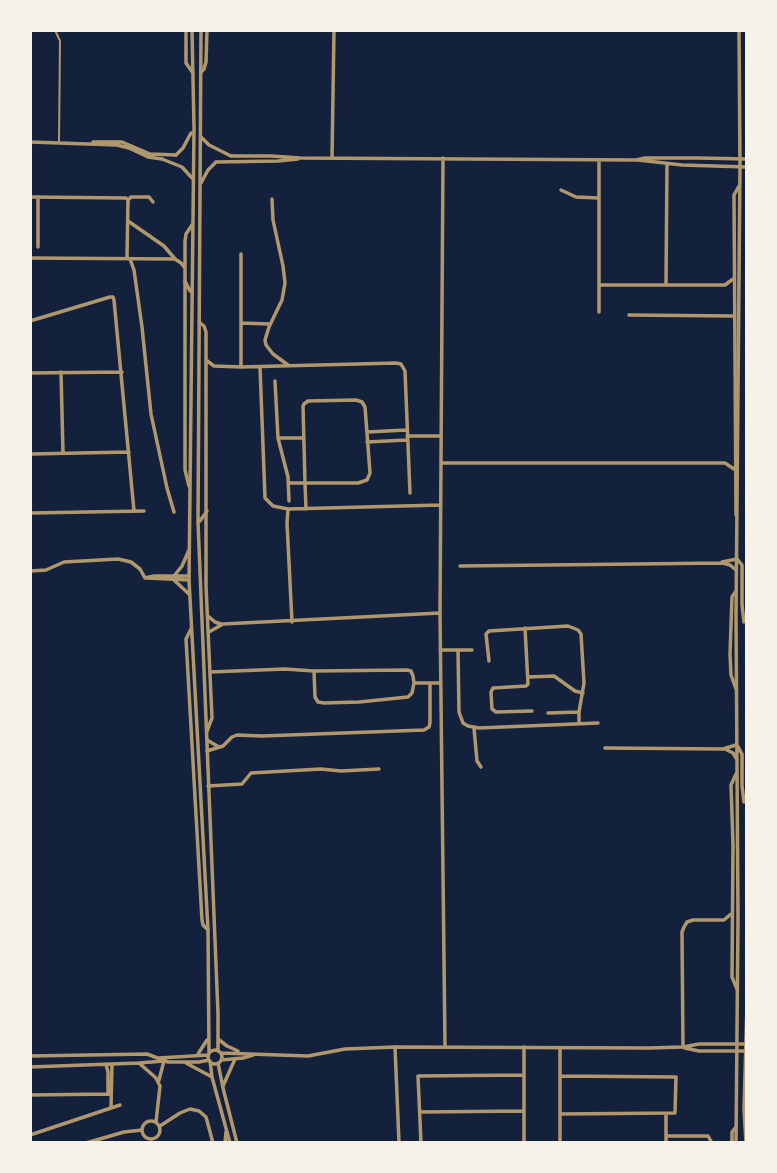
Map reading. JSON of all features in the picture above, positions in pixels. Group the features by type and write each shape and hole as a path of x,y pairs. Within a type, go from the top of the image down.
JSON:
{"street":[{"path":"186,30 186,63 193,73"},
{"path":"192,30 194,128 189,578 208,930 209,1057 228,1143"},
{"path":"201,30 198,522 218,1039 223,1088 237,1143"},
{"path":"201,72 206,62 207,30"},
{"path":"738,521 735,511 735,455 740,166 739,30"},
{"path":"332,158 333,31"},
{"path":"30,142 122,142 150,154 176,155 194,128"},
{"path":"201,137 209,145 231,156 599,159 747,167"},
{"path":"92,143 122,146 148,157 162,159 182,167 192,178"},
{"path":"200,185 216,162 286,161 300,158"},
{"path":"443,158 440,650 445,1046"},
{"path":"599,159 599,312"},
{"path":"636,160 747,159"},
{"path":"666,285 667,164"},
{"path":"734,1143 737,1051 738,521 734,195 739,186"},
{"path":"561,190 572,196 599,198"},
{"path":"30,197 128,200"},
{"path":"38,197 38,247"},
{"path":"128,200 131,197 149,197 153,202"},
{"path":"272,199 273,220 285,283 282,300 266,335 266,345 290,366"},
{"path":"128,200 128,258 134,270 141,315 151,414 174,512"},
{"path":"128,222 164,246 185,268"},
{"path":"190,488 185,470 185,237 192,225"},
{"path":"30,258 175,259 185,250"},
{"path":"240,367 241,254"},
{"path":"599,285 725,285 734,277"},
{"path":"185,281 192,294"},
{"path":"725,285 734,295"},
{"path":"30,321 113,298 134,511"},
{"path":"629,315 734,316"},
{"path":"199,322 206,332 206,586 212,718 207,731"},
{"path":"241,323 270,324"},
{"path":"205,358 214,366 396,363 403,366 410,493"},
{"path":"205,376 214,366"},
{"path":"260,367 265,499 273,506 306,509 441,505"},
{"path":"61,372 63,453"},
{"path":"30,373 122,372"},
{"path":"275,381 278,438 288,483 289,501"},
{"path":"288,483 305,483 358,483 367,480 370,473 365,407 359,400 305,403 303,408 305,483 306,509"},
{"path":"367,432 407,430"},
{"path":"747,430 747,504"},
{"path":"368,442 441,436"},
{"path":"278,438 304,438"},
{"path":"30,454 129,452"},
{"path":"725,463 735,455"},
{"path":"441,463 725,463 735,470"},
{"path":"288,509 292,622"},
{"path":"30,513 144,511"},
{"path":"198,522 207,511"},
{"path":"746,1143 747,513"},
{"path":"174,578 189,548"},
{"path":"30,571 48,569 64,562 118,559 131,562 140,569 145,578 189,578"},
{"path":"719,563 737,559"},
{"path":"737,559 742,565 742,605 747,631"},
{"path":"460,566 719,563 730,565 737,572"},
{"path":"174,578 190,596"},
{"path":"208,616 223,624 440,614"},
{"path":"209,632 223,624"},
{"path":"489,661 486,635 491,630 568,626 578,630 581,634 584,683 579,724"},
{"path":"525,628 529,683 527,686 492,689 492,709 496,712 532,711"},
{"path":"440,650 472,650"},
{"path":"458,650 459,712 463,723 474,728 598,723"},
{"path":"210,672 285,669 407,670 411,671 414,683 412,693 408,697 324,703 318,702 315,697 314,671"},
{"path":"528,677 554,676 575,691 583,693"},
{"path":"414,683 441,683"},
{"path":"207,751 225,745 237,735 273,736 426,729 430,723 430,683"},
{"path":"548,713 579,712"},
{"path":"474,728 477,761 481,767"},
{"path":"207,740 219,747"},
{"path":"736,745 742,754 742,791 746,811"},
{"path":"604,748 723,749 736,745"},
{"path":"723,749 733,753 736,758"},
{"path":"208,786 242,784 251,773 379,769"},
{"path":"736,774 731,785 732,977 737,989"},
{"path":"683,1047 684,927 692,920 724,920 733,913"},
{"path":"724,920 733,928"},
{"path":"197,1055 209,1035"},
{"path":"218,1039 243,1053"},
{"path":"30,1067 199,1062 209,1057 213,1050 254,1055 308,1056 345,1049 395,1047 683,1047 699,1044 746,1044"},
{"path":"395,1047 399,1143"},
{"path":"524,1047 524,1143"},
{"path":"683,1047 699,1051 746,1051"},
{"path":"560,1048 560,1143"},
{"path":"30,1056 147,1054 164,1061"},
{"path":"159,1058 197,1055 209,1057 215,1063 254,1055"},
{"path":"223,1088 235,1059"},
{"path":"158,1082 164,1061"},
{"path":"180,1062 212,1077"},
{"path":"139,1063 152,1074 160,1090 160,1133 155,1141 145,1137"},
{"path":"106,1064 111,1108"},
{"path":"109,1094 112,1064"},
{"path":"421,1143 418,1076 524,1075"},
{"path":"560,1114 676,1113 676,1077 561,1076"},
{"path":"30,1095 109,1094"},
{"path":"30,1135 120,1105"},
{"path":"158,1124 190,1109 199,1111 206,1117 213,1143"},
{"path":"420,1112 524,1111"},
{"path":"666,1113 666,1143"},
{"path":"148,1143 143,1125 152,1121 158,1124"},
{"path":"86,1143 142,1129"},
{"path":"666,1136 708,1136 712,1143"}],"lane":[{"path":"55,30 60,45 59,142"}]}
